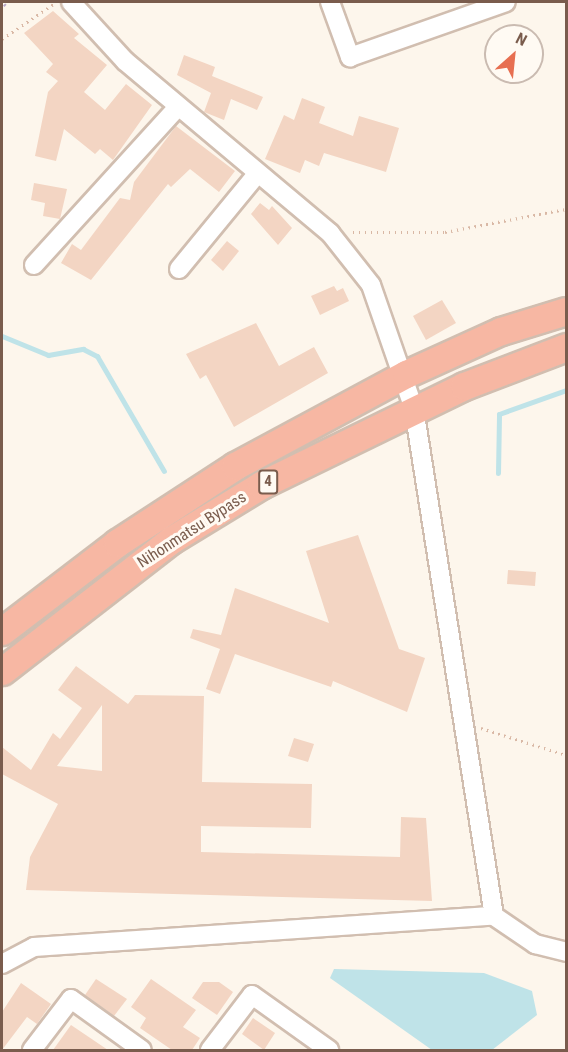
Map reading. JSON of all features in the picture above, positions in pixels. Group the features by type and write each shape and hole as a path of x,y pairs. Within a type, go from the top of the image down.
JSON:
{"highway":[{"path":"501,331 567,302"},
{"name":"Nihonmatsu Bypass","path":"2,631 117,543 235,466 406,374 501,331 567,311"},
{"name":"Nihonmatsu Bypass","path":"2,671 171,540 261,485 414,409 567,347"}],"street":[{"path":"71,2 124,61 177,108 330,233 371,285 406,374 414,409 494,916"},
{"path":"330,2 350,57 506,2"},
{"path":"34,266 177,108"},
{"path":"179,269 257,174"},
{"path":"2,964 34,947 494,916 536,944 567,952"},
{"path":"210,1050 252,995 329,1050"},
{"path":"32,1050 71,999 142,1050"}],"path":[{"path":"2,39 56,2"},
{"path":"330,233 445,232 567,209"},
{"path":"462,722 567,755"}],"water":[{"path":"334,969 484,973 532,991 537,1015 492,1050 432,1050 330,978"}],"building":[{"path":"53,11 79,34 74,38 107,65 84,92 105,110 126,84 152,105 113,160 100,149 95,154 64,129 56,161 35,156 48,92 58,81 46,72 53,64 24,33"},
{"path":"184,55 215,67 212,76 263,97 257,110 231,99 224,120 204,112 211,93 177,75"},
{"path":"302,98 325,107 319,123 353,136 359,116 399,128 386,172 324,153 319,166 305,160 300,173 265,159 284,115 294,120"},
{"path":"176,126 235,171 219,192 190,169 171,187 168,184 91,280 61,263 72,244 81,250 120,198 130,200 134,182"},
{"path":"34,183 67,189 60,219 43,216 45,203 31,200"},
{"path":"260,203 269,210 272,206 292,228 278,245 251,214"},
{"path":"227,241 239,251 223,271 211,260"},
{"path":"334,286 337,291 343,288 349,301 320,315 311,296"},
{"path":"442,300 456,323 426,340 413,316"},
{"path":"256,323 279,366 314,347 328,373 234,427 206,375 200,379 186,354"},
{"path":"358,535 399,649 425,658 407,712 333,681 331,687 235,654 220,694 206,689 220,649 190,638 193,629 221,635 235,588 329,623 306,551"},
{"path":"508,570 536,572 535,586 507,584"},
{"path":"76,666 128,704 135,695 204,696 202,782 312,784 311,828 201,826 201,852 400,857 401,817 426,818 432,901 26,890 30,857 58,804 2,774 2,747 31,770 53,733 60,739 82,708 58,690","holes":["102,705 102,771 57,766"]},
{"path":"294,738 314,744 308,762 288,756"},
{"path":"96,979 127,999 114,1016 85,995"},
{"path":"151,979 196,1010 183,1027 200,1038 192,1050 172,1050 140,1028 146,1018 131,1007"},
{"path":"203,982 219,982 233,992 217,1015 192,998"},
{"path":"21,983 51,1004 37,1024 27,1017 2,1050 2,1012"},
{"path":"253,1018 275,1033 264,1050 242,1034"},
{"path":"71,1025 108,1050 53,1050"}],"waterway":[{"path":"2,336 48,355 83,349 97,356 164,471"},
{"path":"498,473 499,414 566,390"}]}
